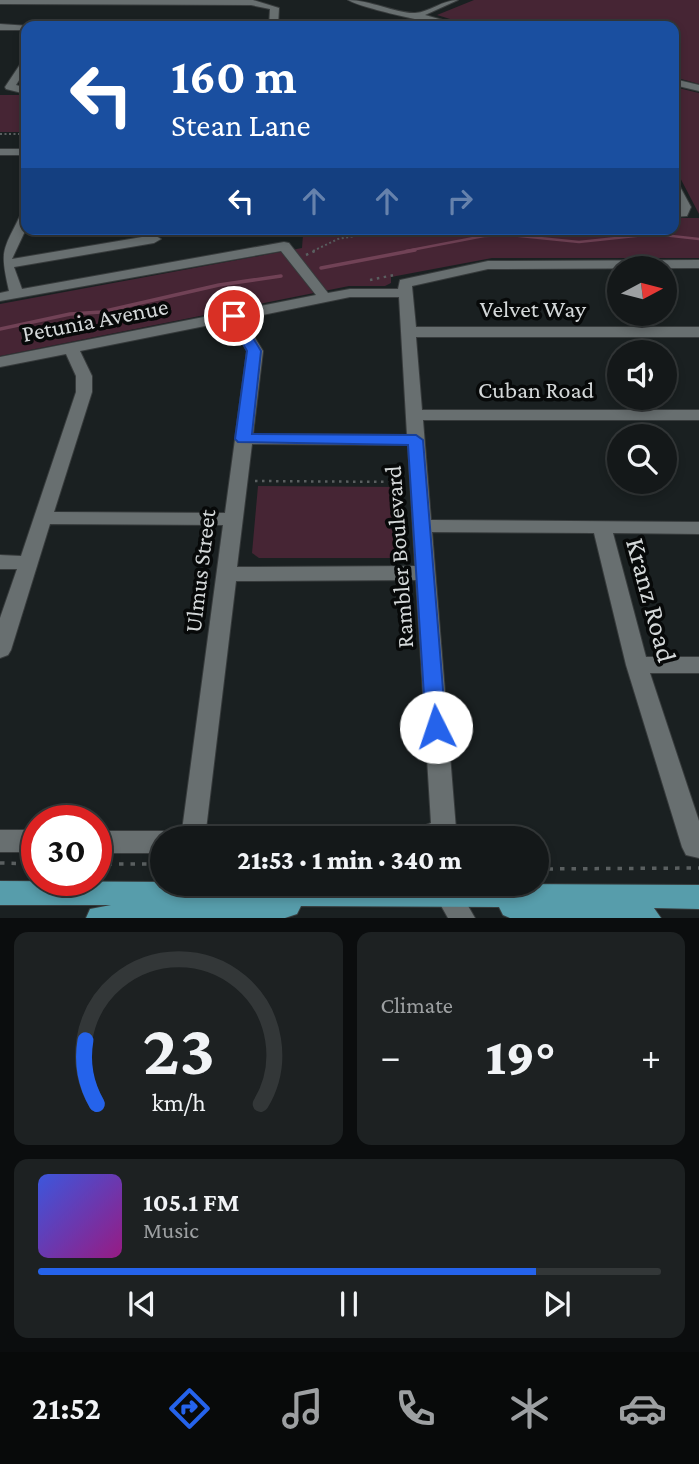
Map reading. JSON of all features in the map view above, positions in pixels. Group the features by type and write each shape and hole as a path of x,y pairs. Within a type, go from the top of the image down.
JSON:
{"main road":[{"path":"0,893 455,907"},
{"path":"99,918 276,906 531,907 699,897"},
{"path":"531,907 648,918"}],"street":[{"path":"352,0 435,21"},
{"path":"415,16 454,0"},
{"path":"3,1 251,2 275,8 274,21"},
{"path":"0,27 21,27"},
{"path":"21,70 11,89 21,90"},
{"path":"0,77 16,77"},
{"path":"679,83 699,88"},
{"path":"0,152 21,152"},
{"path":"679,196 685,207 683,213 679,213"},
{"path":"16,294 5,264 21,226"},
{"path":"5,264 149,235"},
{"path":"154,235 169,266"},
{"path":"0,297 169,266 286,239 325,298"},
{"path":"406,293 405,282 488,265 699,264"},
{"name":"Petunia Avenue","path":"0,362 350,293 406,293"},
{"name":"Rambler Boulevard","path":"406,293 423,526 434,826"},
{"name":"Ulmus Street","path":"194,826 254,351 234,316"},
{"name":"Velvet Way","path":"408,332 699,332"},
{"path":"0,650 85,387 84,376 71,348"},
{"name":"Cuban Road","path":"414,415 699,415"},
{"path":"243,439 416,440"},
{"path":"43,518 233,519"},
{"path":"423,526 699,527"},
{"name":"Kranz Road","path":"602,527 637,665 697,854"},
{"path":"0,562 29,563"},
{"path":"226,574 424,573"},
{"path":"637,665 699,665"},
{"path":"0,841 21,841"},
{"path":"112,842 150,842"}],"path":[{"path":"0,134 21,134"},
{"path":"238,481 419,482"},
{"path":"549,868 697,854"},
{"path":"0,863 21,864"},
{"path":"112,864 150,864"}],"shaded area":[{"path":"474,0 699,0 699,84 679,78 679,21 457,21 437,15"},
{"path":"679,88 699,93 699,214 679,176"},
{"path":"0,95 21,95 21,132 0,132"},
{"path":"679,218 699,218 699,258 492,258 391,277 391,283 385,286 349,286 0,356 0,304 302,248 303,235 679,235"},
{"path":"258,486 401,487 404,553 396,558 259,558 252,553"}],"waterway":[{"path":"406,251 484,236 510,235"},
{"path":"510,235 579,242 645,235"},
{"path":"663,235 699,239"},
{"path":"321,268 415,250"},
{"path":"0,329 70,314 101,312 219,285 281,276"}],"route":[{"path":"234,316 254,351 243,439 416,440 436,727"}]}
